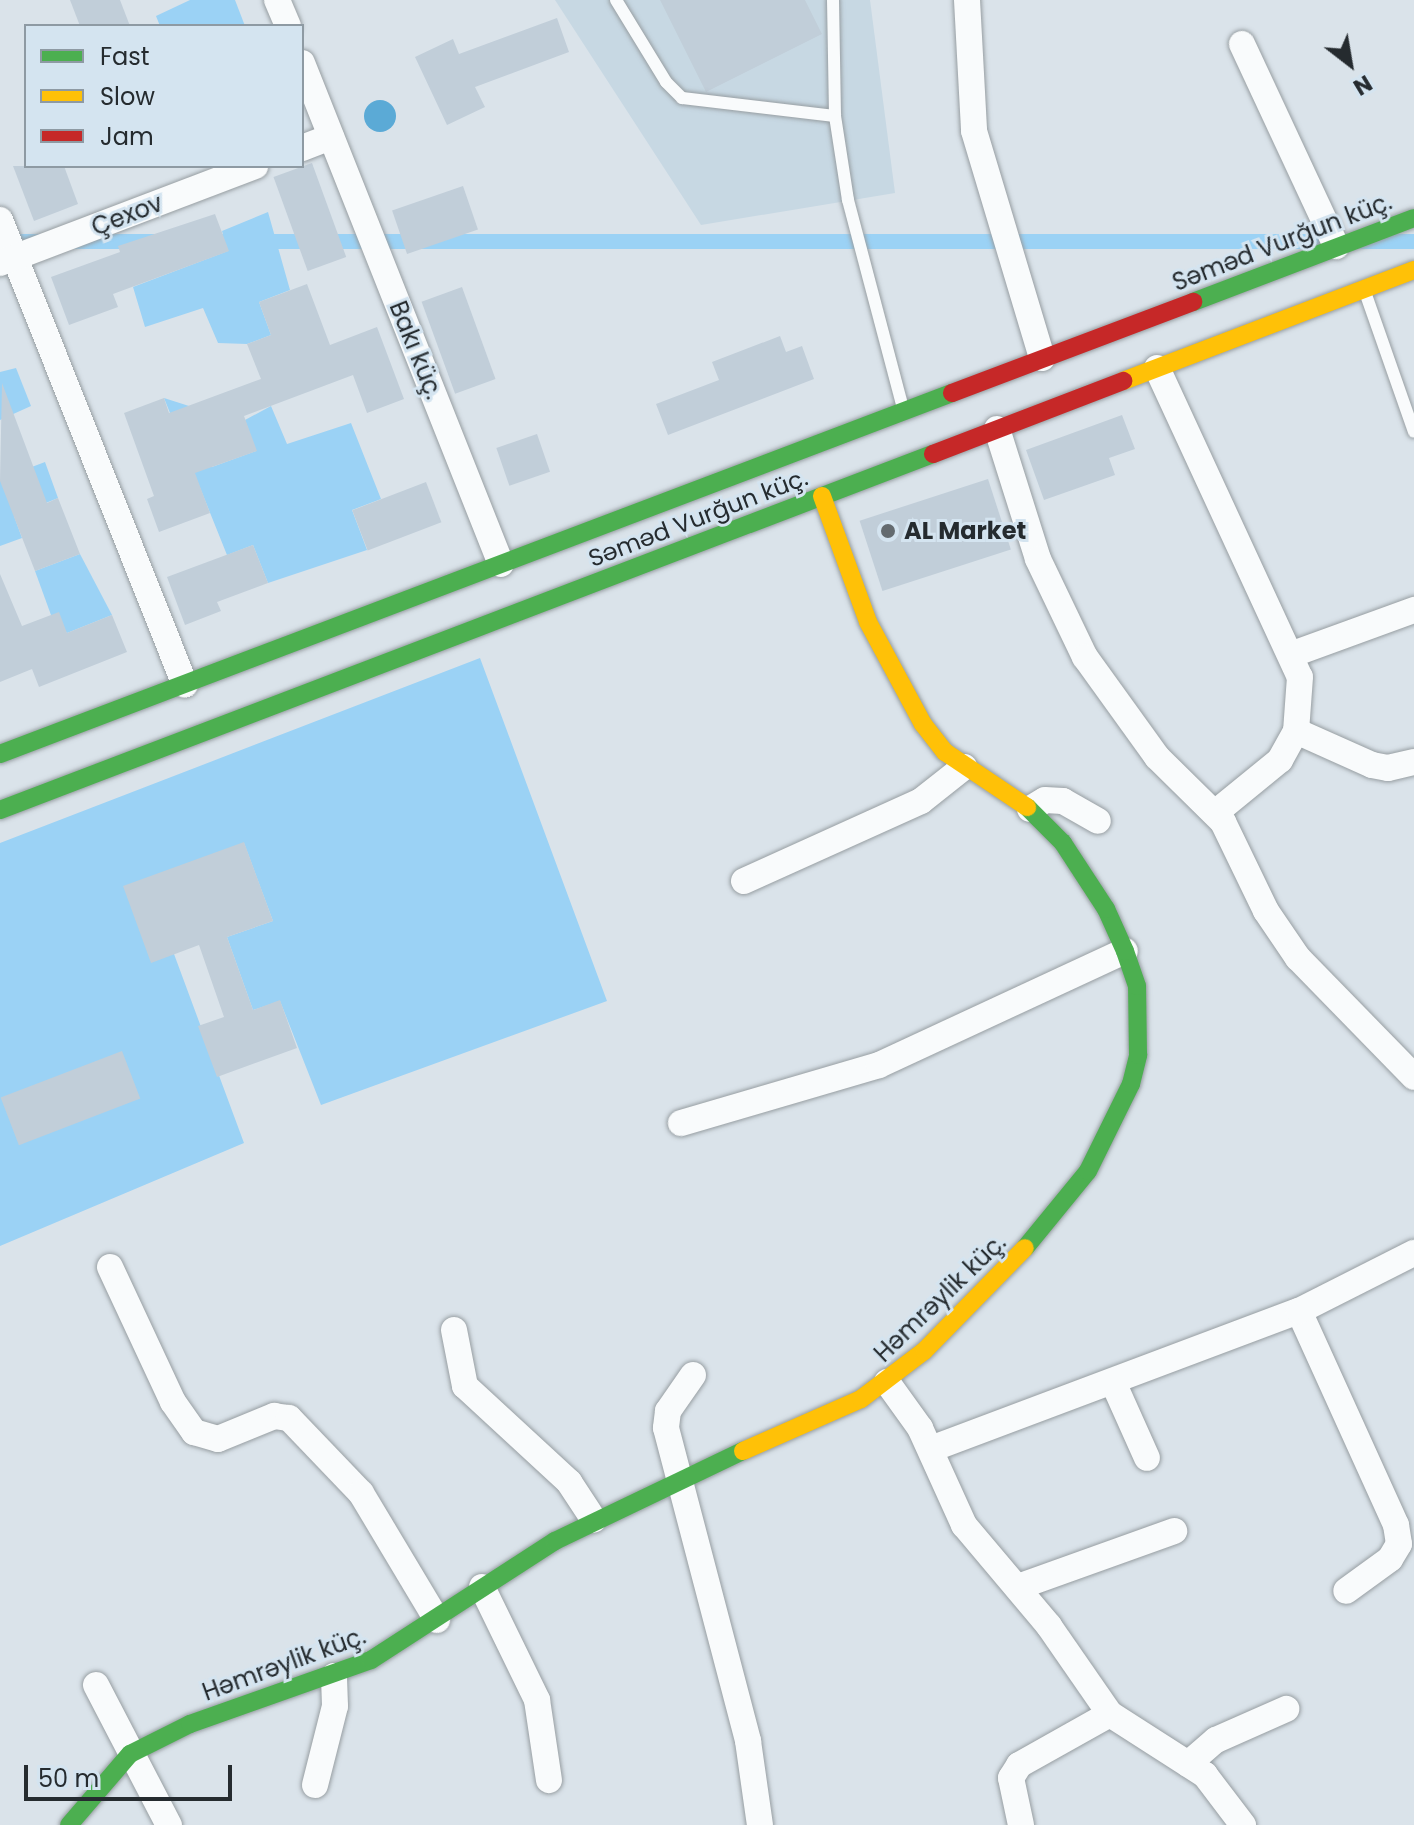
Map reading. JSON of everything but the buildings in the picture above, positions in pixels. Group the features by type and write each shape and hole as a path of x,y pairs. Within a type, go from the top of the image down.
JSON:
{"main road":[{"name":"Səməd Vurğun küç.","path":"0,754 1414,218"},
{"name":"Səməd Vurğun küç.","path":"0,810 1414,270"},
{"name":"Həmrəylik küç.","path":"69,1825 103,1780 130,1754 190,1724 334,1676 371,1660 437,1620 482,1587 594,1520 680,1479 829,1416 887,1382 1010,1267 1066,1203 1108,1135 1131,1084 1141,1023 1125,951 1089,881 1030,809 945,752 900,684 868,622 822,496"}],"street":[{"path":"277,0 287,24"},
{"path":"967,0 974,131 1042,358"},
{"path":"1242,44 1336,246"},
{"name":"Bakı küç.","path":"304,68 501,564"},
{"path":"304,147 331,137"},
{"name":"Çexov","path":"8,260 250,168"},
{"path":"0,220 8,260 185,684"},
{"path":"1157,368 1293,654 1300,677 1296,731 1280,760 1215,813"},
{"path":"997,429 1038,559 1085,657 1157,757 1215,813 1240,852 1266,911 1298,958 1414,1077"},
{"path":"1293,654 1414,610"},
{"path":"1296,731 1372,765 1388,768 1414,762"},
{"path":"744,881 921,801 964,767"},
{"path":"1030,809 1045,800 1063,801 1098,821"},
{"path":"681,1123 879,1065 1125,951"},
{"path":"931,1449 1299,1311 1414,1253"},
{"path":"110,1267 173,1402 194,1432 218,1439 274,1416 289,1418 361,1493 437,1620"},
{"path":"1299,1311 1396,1525 1399,1544 1390,1559 1346,1591"},
{"path":"454,1330 465,1386 569,1482 594,1520"},
{"path":"693,1375 668,1411 666,1428 748,1741 760,1825"},
{"path":"887,1382 931,1449 941,1484 964,1525 1018,1587 1110,1714 1188,1764 1224,1795 1243,1825"},
{"path":"1113,1382 1147,1458"},
{"path":"1018,1587 1174,1531"},
{"path":"482,1587 537,1700 549,1780"},
{"path":"315,1785 335,1706 334,1676"},
{"path":"96,1685 169,1825"},
{"path":"1188,1764 1216,1740 1286,1709"},
{"path":"1021,1825 1011,1778 1019,1765 1110,1714"}],"lane":[{"path":"616,0 666,82 682,98 835,116"},
{"path":"833,0 835,116 862,264 904,411"},
{"path":"1364,289 1414,432"}],"shaded area":[{"path":"190,0 235,0 244,24 159,24 156,16"},
{"path":"555,0 870,0 895,193 701,225"},
{"path":"380,100 392,104 396,116 392,128 380,132 368,128 364,116 368,104"},
{"path":"268,212 290,290 259,302 271,335 247,344 218,343 203,308 145,327 133,287 228,251 222,231"},
{"path":"0,234 1414,234 1414,249 0,249"},
{"path":"16,368 31,406 0,420 0,372"},
{"path":"164,398 189,406 212,467 256,451 245,420 271,406 287,444 351,423 381,499 352,510 367,550 268,583 253,545 227,555"},
{"path":"45,462 58,498 14,516 22,538 0,546 0,479"},
{"path":"80,554 112,615 67,633 51,615 35,571"},
{"path":"480,658 607,1001 321,1105 280,1001 253,1010 227,937 273,921 244,843 174,954 244,1143 0,1246 0,843"}],"traffic: fast":[{"path":"1193,302 1414,218"},
{"path":"0,754 952,393"},
{"path":"0,810 933,454"},
{"path":"1025,1248 1088,1171 1131,1084 1138,1055 1137,986 1125,951 1106,909 1063,843 1027,807"},
{"path":"69,1825 130,1754 190,1724 371,1660 555,1541 743,1451"}],"traffic: slow":[{"path":"1123,381 1414,270"},
{"path":"822,496 868,622 923,724 945,752 1027,807"},
{"path":"743,1451 861,1399 924,1351 1025,1248"}],"traffic: jam":[{"path":"952,393 1193,302"},
{"path":"933,454 1123,381"}],"place":[{"name":"AL Market","path":"888,531"}]}
